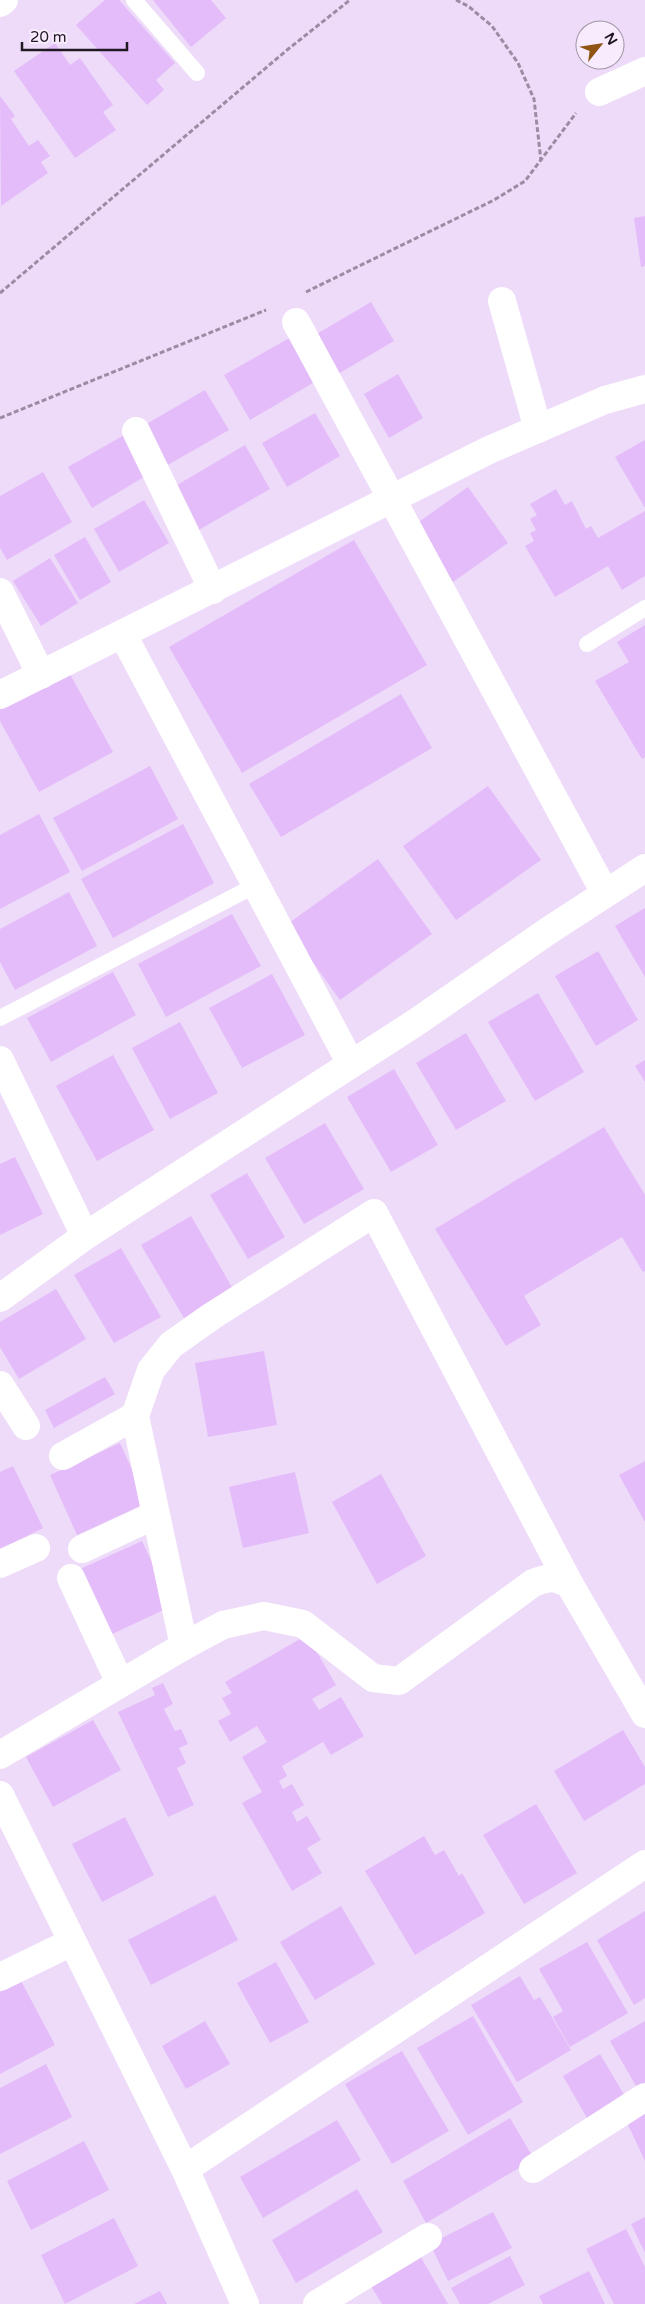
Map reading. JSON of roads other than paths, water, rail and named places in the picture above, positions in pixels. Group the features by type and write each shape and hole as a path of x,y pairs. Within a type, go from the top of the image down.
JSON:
{"street":[{"path":"0,3 4,0"},
{"path":"599,92 645,71"},
{"path":"502,301 538,429"},
{"path":"296,322 605,893"},
{"path":"0,695 316,538 391,498 538,429 605,400 645,389"},
{"path":"136,431 212,590"},
{"path":"0,592 41,675"},
{"path":"123,635 351,1064"},
{"path":"0,1298 85,1236 351,1064 645,868"},
{"path":"0,1060 85,1236"},
{"path":"184,1646 135,1416 151,1370 171,1345 212,1316 374,1213 570,1585 645,1714"},
{"path":"0,1385 26,1426"},
{"path":"63,1456 135,1416"},
{"path":"82,1549 156,1515"},
{"path":"0,1564 36,1548"},
{"path":"0,1755 120,1683 223,1625 264,1616 303,1624 373,1678 398,1681 533,1583 550,1577 570,1585"},
{"path":"71,1578 120,1683"},
{"path":"0,1795 185,2169 246,2304"},
{"path":"185,2169 645,1864"},
{"path":"0,1977 72,1942"},
{"path":"533,2169 645,2097"},
{"path":"317,2304 428,2237"}],"lane":[{"path":"134,0 197,73"},
{"path":"587,644 645,608"},
{"path":"0,1018 256,885"}]}
